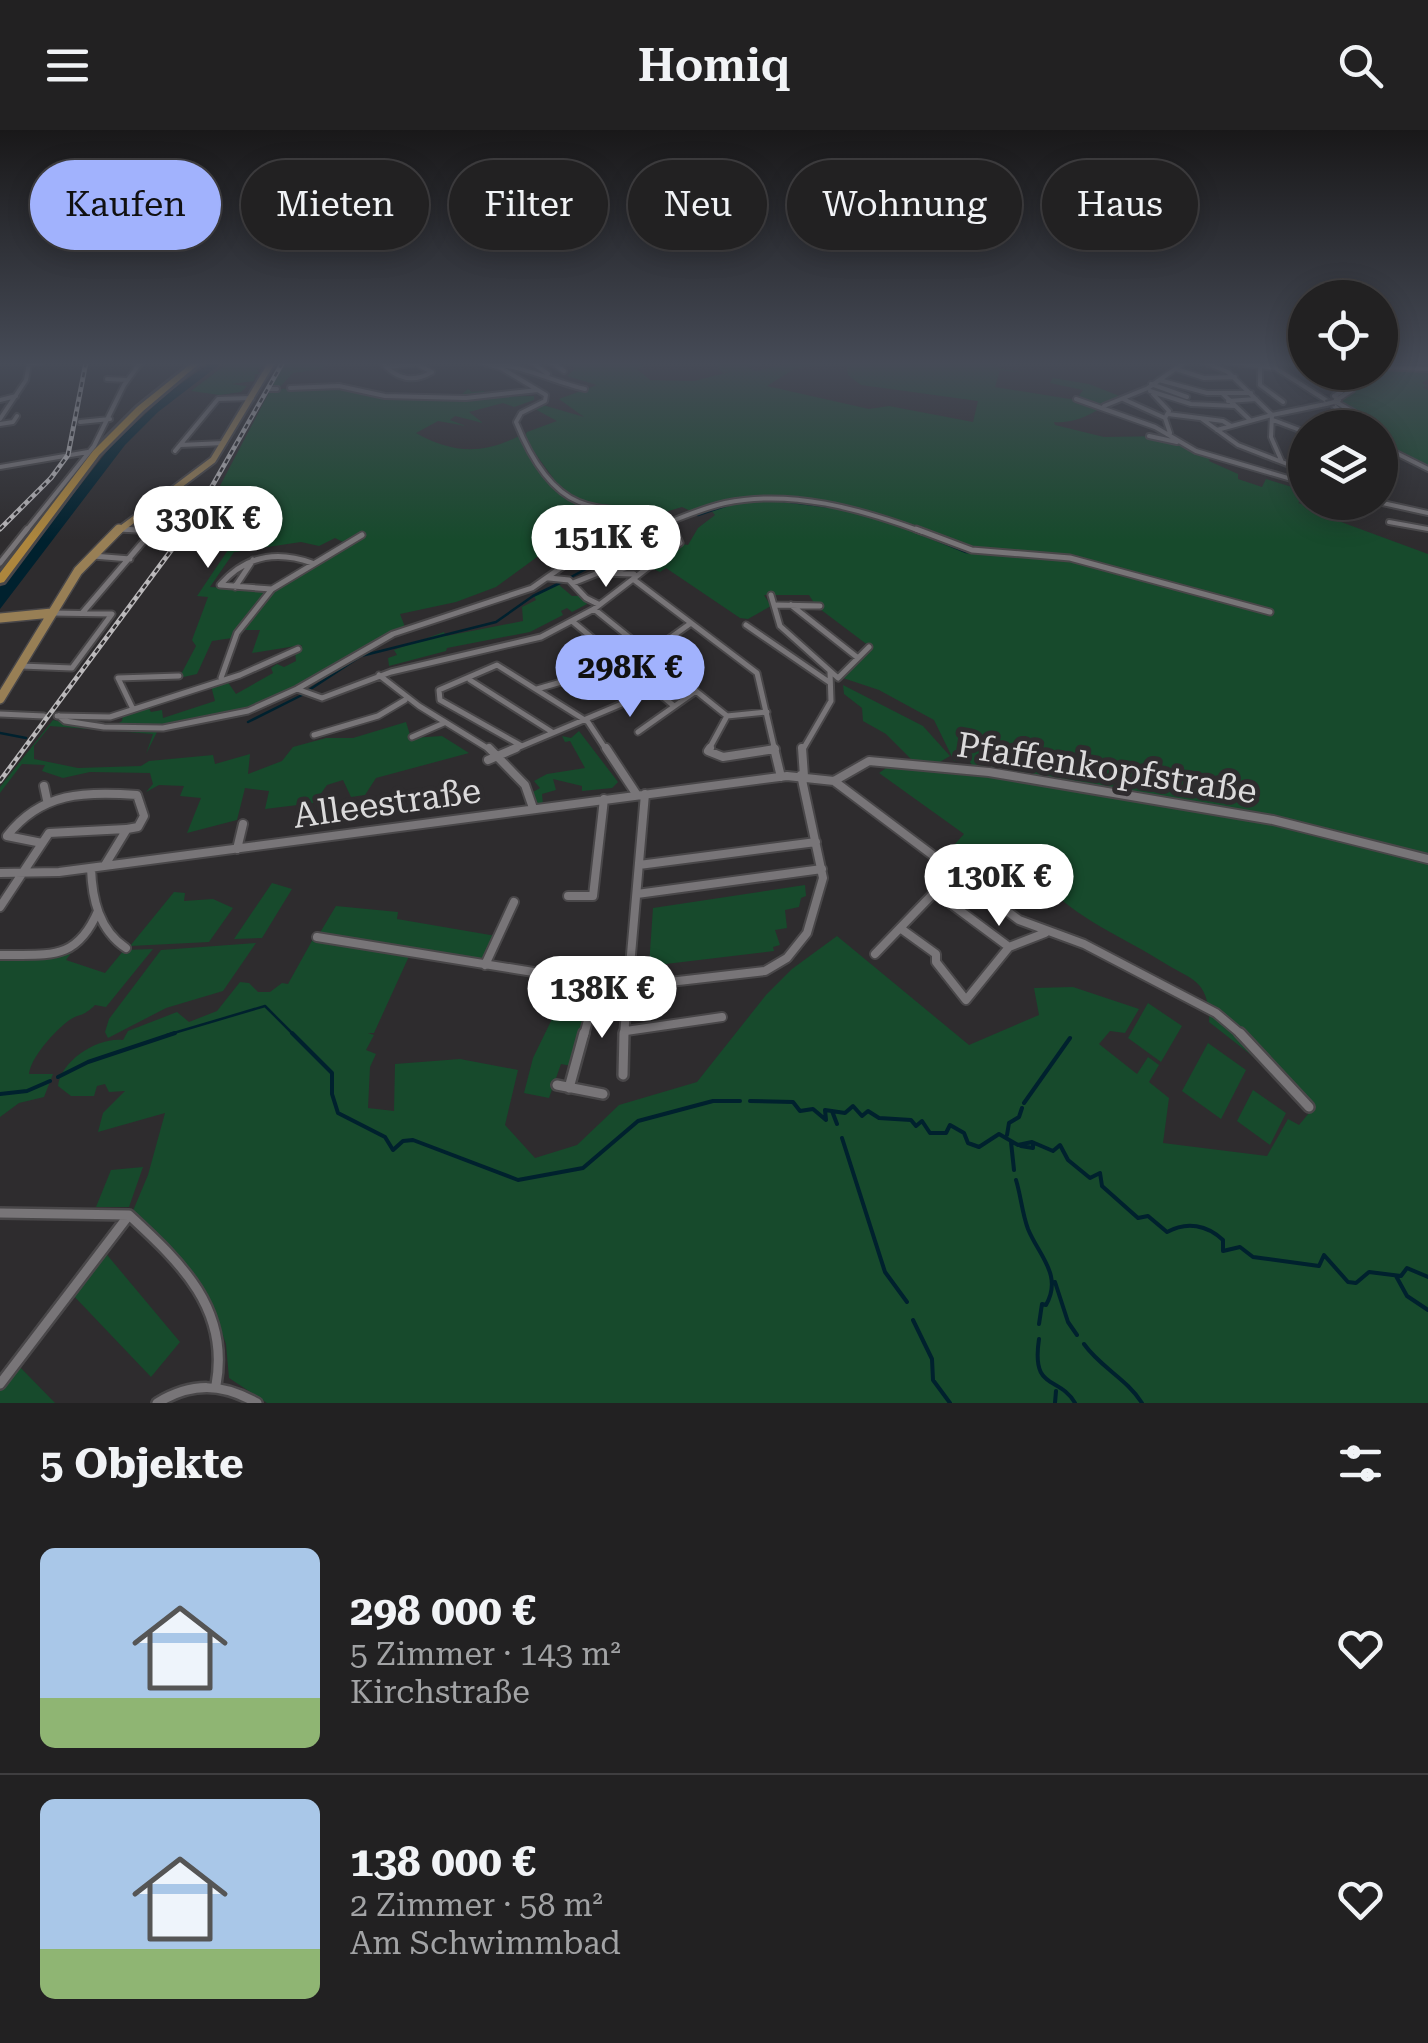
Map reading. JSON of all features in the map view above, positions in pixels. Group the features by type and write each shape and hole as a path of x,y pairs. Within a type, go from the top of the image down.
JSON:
{"highway":[{"path":"0,578 93,453 126,421"},
{"path":"0,578 128,421"}],"main road":[{"path":"0,698 92,556 119,529 212,460 238,421"},
{"path":"0,618 52,613"}],"street":[{"path":"80,422 86,421"},
{"path":"0,563 90,452 109,421"},
{"path":"175,451 199,421"},
{"path":"297,689 322,698 378,676 537,638 597,606 679,545 680,538 666,524 640,510 578,502 544,471 517,421"},
{"path":"1142,421 1183,444"},
{"path":"1167,421 1170,434"},
{"path":"1205,421 1255,454 1288,464"},
{"path":"1212,421 1231,426"},
{"path":"1216,430 1246,421"},
{"path":"1272,421 1271,436 1282,462"},
{"path":"1149,436 1288,479"},
{"path":"180,444 224,444"},
{"path":"0,467 90,452"},
{"path":"1398,454 1428,469"},
{"path":"1263,479 1267,472"},
{"path":"57,716 123,728 181,726 248,711 297,689 387,637 498,602 549,578 579,555 659,530 722,504 776,498 870,512 943,542 1000,554 1084,561 1188,593 1270,612"},
{"path":"1398,506 1428,513"},
{"path":"1389,522 1428,529"},
{"path":"82,613 154,529 119,529"},
{"path":"220,678 237,633 272,589 362,535"},
{"path":"92,556 132,559"},
{"path":"272,589 220,585 234,566 254,559 292,556 314,563"},
{"path":"235,588 254,559"},
{"path":"549,578 573,582 631,566"},
{"path":"611,572 634,577 757,673 781,777 802,775 834,781 1019,920 1084,944 1216,1013 1249,1040 1309,1106"},
{"path":"573,582 649,654 727,716 767,712"},
{"path":"771,596 777,605 777,623 830,671 842,676 869,647"},
{"path":"791,604 858,658"},
{"path":"777,605 820,606"},
{"path":"21,666 72,668 112,614 52,613"},
{"path":"572,621 674,706"},
{"path":"649,654 691,623"},
{"path":"746,625 829,682"},
{"path":"76,720 106,718 182,694 220,678 240,675 298,648"},
{"path":"536,690 596,672 618,659"},
{"path":"520,745 438,698 443,686 469,679 494,665 584,720 641,794 640,865 626,987 623,1075"},
{"path":"644,681 666,667"},
{"path":"318,938 626,987 776,966 807,933 823,878 801,752 831,701 830,671"},
{"path":"132,707 118,678 179,676"},
{"path":"378,676 405,700 498,754 524,785 534,808"},
{"path":"469,679 553,733"},
{"path":"488,760 652,687"},
{"path":"638,732 696,690"},
{"path":"314,735 325,736 378,716 405,700"},
{"path":"1,713 44,716"},
{"path":"727,716 708,751 723,756 775,750"},
{"path":"412,737 444,723"},
{"name":"Pfaffenkopfstraße","path":"834,781 869,761 973,770 1248,816 1428,860"},
{"name":"Alleestraße","path":"0,873 92,868 781,777"},
{"path":"44,786 46,800"},
{"path":"0,906 53,831 138,827 144,816 137,796 76,791 46,800 17,822 8,838 42,843"},
{"path":"568,896 593,896 604,799"},
{"path":"237,849 243,824"},
{"path":"105,866 128,829"},
{"path":"640,865 816,842"},
{"path":"92,868 98,912 113,940 126,948"},
{"path":"637,894 822,869"},
{"path":"875,954 954,872"},
{"path":"935,892 1008,947"},
{"path":"485,965 514,902"},
{"path":"0,955 66,952 78,947 89,935 98,912"},
{"path":"900,928 936,954 936,962 966,1000 1008,947 1046,932"},
{"path":"569,1088 598,984"},
{"path":"626,1031 722,1017"},
{"path":"557,1085 603,1094"},
{"path":"0,1213 129,1215 185,1274 209,1309 222,1354 216,1384"},
{"path":"0,1384 129,1215"},
{"path":"157,1403 184,1388 216,1384 257,1403"}],"green space":[{"path":"254,421 437,421 416,433 442,445 467,449 492,446 519,436 544,476 570,500 643,515 660,527 577,553 548,549 496,587 456,602 400,614 405,627 274,698 184,721 114,726 122,721 123,714 147,705 151,712 162,710 163,718 215,701 211,686 227,681 236,694 273,673 271,668 277,664 284,667 296,661 295,652 302,645 252,653 260,630 242,630 278,587 345,543 335,538 319,546 301,542 234,552 210,587 269,590 232,638 212,641 197,674 179,678 196,646 192,640 208,597 197,596 230,547 180,547 212,501"},
{"path":"556,421 1067,421 1054,422 1104,437 1170,436 1211,456 1209,461 1238,474 1238,479 1262,487 1266,479 1288,486 1288,520 1336,520 1428,554 1428,857 1281,821 974,768 970,762 954,761 934,720 879,690 837,676 873,649 816,606 809,595 764,595 771,606 748,619 740,618 666,568 660,572 649,567 682,544 688,545 698,528 715,515 709,508 695,513 682,507 655,515 640,509 579,501 556,482 524,438 527,432"},
{"path":"1398,421 1428,421 1428,466 1398,450"},
{"path":"559,585 572,596 583,596 587,604 572,612 567,608 561,611 563,615 530,632 447,648 389,666 388,658 397,655 394,650 444,632 446,636 523,621 522,607 536,600 534,596"},
{"path":"843,685 923,726 950,756 938,763 915,763 886,734 863,721 862,708 844,694"},
{"path":"53,720 86,727 158,730 146,754 153,734 50,726 34,746 34,759 78,768 141,766 149,761 213,755 215,764 250,754 248,774 282,761 293,747 326,738 353,738 406,722 411,738 442,736 469,753 376,778 365,795 351,797 343,780 327,785 314,803 265,809 269,791 245,788 237,820 187,833 201,798 180,796 184,786 159,785 146,792 153,784 150,773 90,772 63,778 42,771 45,765 22,764 0,793 0,787"},
{"path":"579,731 618,782 612,788 582,791 582,786 553,779 556,790 542,794 543,805 538,804 533,792 540,788 534,781 547,774 585,768 570,741 565,742 562,736 571,738"},
{"path":"892,764 979,773 1267,823 1428,863 1428,1403 267,1403 229,1378 226,1344 209,1297 132,1213 148,1175 165,1113 98,1132 103,1113 125,1091 109,1092 105,1084 97,1086 94,1096 71,1096 58,1086 66,1067 92,1046 123,1040 128,1031 177,1012 189,1022 217,1011 240,982 249,983 258,992 270,992 282,983 288,984 313,939 410,954 374,1033 368,1033 374,1035 366,1050 376,1054 370,1067 368,1108 394,1111 395,1064 460,1059 518,1070 505,1125 535,1158 577,1145 619,1105 697,1082 766,995 792,969 837,936 969,1045 1039,1015 1034,988 1073,987 1139,1009 1125,1033 1110,1031 1099,1044 1137,1074 1148,1057 1159,1065 1149,1082 1169,1098 1163,1143 1267,1156 1288,1119 1299,1125 1314,1107 1279,1069 1273,1072 1209,1022 1206,997 1196,982 1085,917 1042,881 1022,895 955,844 964,834 879,773"},
{"path":"272,883 292,889 262,938 234,939"},
{"path":"805,885 806,896 801,898 799,907 785,910 787,928 775,930 780,945 773,947 774,951 649,966 653,908"},
{"path":"174,892 185,893 184,901 213,899 233,908 209,942 130,946"},
{"path":"336,906 398,912 397,919 496,936 484,962 318,936"},
{"path":"256,943 223,991 166,1008 108,1038 105,1032 109,1019 161,950"},
{"path":"153,949 106,1007 95,1005 68,1021 50,1038 29,1074 53,1074 44,1097 19,1103 0,1117 0,957 71,953 66,960 105,973 124,950"},
{"path":"571,980 595,988 572,1066 561,1064 549,1098 524,1093 533,1058"},
{"path":"1148,1003 1182,1026 1161,1062 1128,1038"},
{"path":"1208,1043 1246,1070 1221,1119 1182,1091"},
{"path":"1253,1090 1286,1113 1270,1145 1237,1121"},
{"path":"143,1167 129,1207 96,1207 111,1170"},
{"path":"103,1250 180,1342 151,1377 71,1293"},
{"path":"18,1365 55,1403 0,1403 0,1388"}],"water":[{"path":"137,421 149,421 125,445 0,609 0,587 112,445"}],"waterway":[{"path":"783,501 840,508"},
{"path":"698,515 731,504"},
{"path":"922,534 966,552 1010,555"},
{"path":"569,578 637,542 658,536"},
{"path":"309,690 361,656 496,622 533,596 564,581"},
{"path":"248,722 302,695"},
{"path":"0,733 26,738"},
{"path":"167,1035 265,1006 332,1073 332,1094 338,1113 385,1137 393,1150 403,1141 413,1140 518,1180 583,1168 638,1121 713,1101 740,1101"},
{"path":"58,1077 88,1062 175,1033"},
{"path":"1024,1103 1070,1038"},
{"path":"0,1094 27,1091 50,1081"},
{"path":"750,1101 793,1102 800,1111 813,1109 826,1120 825,1110 832,1111"},
{"path":"832,1111 845,1113 853,1106 862,1116 868,1111 879,1118 911,1120 916,1126 922,1121 930,1133 946,1133 950,1125 964,1133 968,1143 979,1147 999,1134 1018,1145 1032,1142 1053,1151 1060,1145 1068,1160 1090,1178 1100,1173 1102,1186 1138,1218 1148,1216 1167,1232 1182,1226 1204,1228 1223,1240 1223,1251 1240,1247 1253,1257 1319,1266 1324,1255 1348,1282 1356,1283 1369,1272 1401,1276 1407,1268 1428,1277"},
{"path":"1007,1135 1009,1123 1019,1117 1022,1108"},
{"path":"832,1111 837,1124"},
{"path":"842,1138 885,1272 907,1302"},
{"path":"1011,1142 1014,1170"},
{"path":"1021,1146 1033,1148 1033,1144"},
{"path":"1016,1180 1028,1229 1051,1275 1051,1294 1046,1305 1042,1304 1039,1324"},
{"path":"1396,1276 1407,1296 1428,1310"},
{"path":"1055,1282 1068,1322 1077,1335"},
{"path":"913,1320 932,1359 933,1380 950,1403"},
{"path":"1039,1339 1039,1367 1043,1375 1075,1403"},
{"path":"1084,1344 1142,1403"},
{"path":"1055,1403 1056,1391"}],"railway":[{"path":"0,529 51,478 68,455 75,421"},
{"path":"0,781 190,525 249,421"}]}
